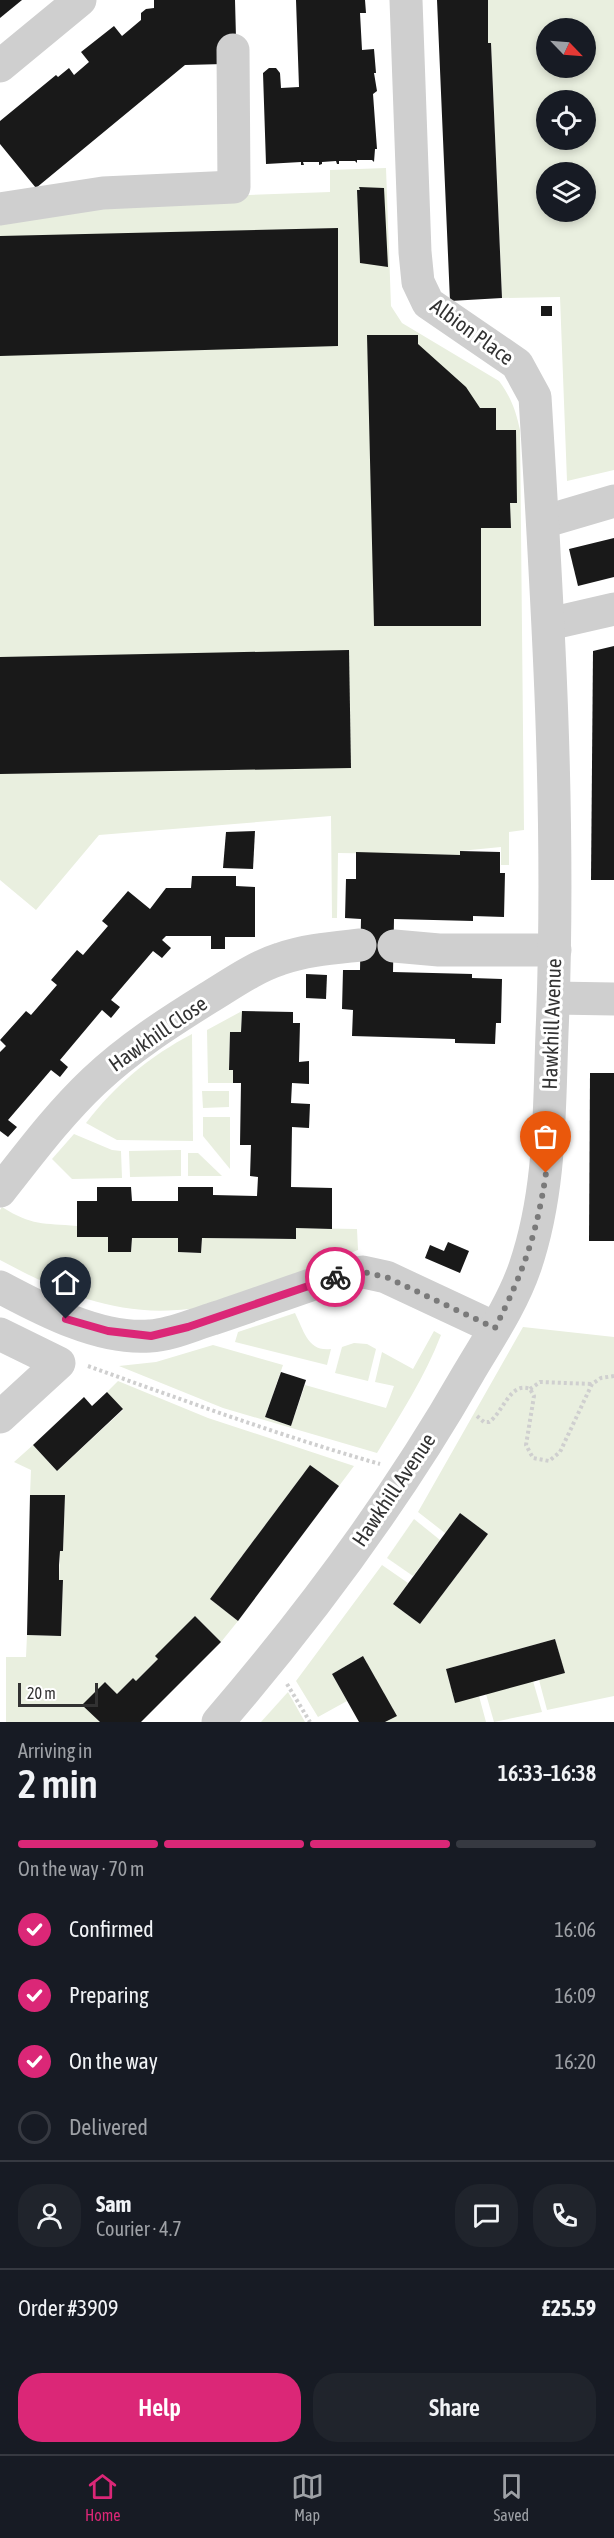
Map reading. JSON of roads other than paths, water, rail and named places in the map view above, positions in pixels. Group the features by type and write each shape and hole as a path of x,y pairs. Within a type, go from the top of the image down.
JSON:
{"street":[{"path":"0,66 80,0"},
{"name":"Albion Place","path":"406,0 418,282 428,303 517,364 531,386 535,397 549,624"},
{"path":"0,209 103,193 234,187 233,50"},
{"path":"543,522 614,501"},
{"path":"549,624 614,609"},
{"name":"Hawkhill Avenue","path":"218,1722 272,1658 409,1472 495,1328 525,1267 546,1173 554,998 549,624"},
{"name":"Hawkhill Close","path":"0,1191 75,1099 110,1067 154,1033 215,994 277,960 297,954 360,945"},
{"path":"394,946 439,950 555,950"},
{"path":"554,998 614,999"},
{"path":"0,1287 54,1315 132,1335 151,1336 188,1327 337,1276 363,1272 386,1277 495,1328"},
{"path":"0,1334 59,1363 0,1417"}]}
